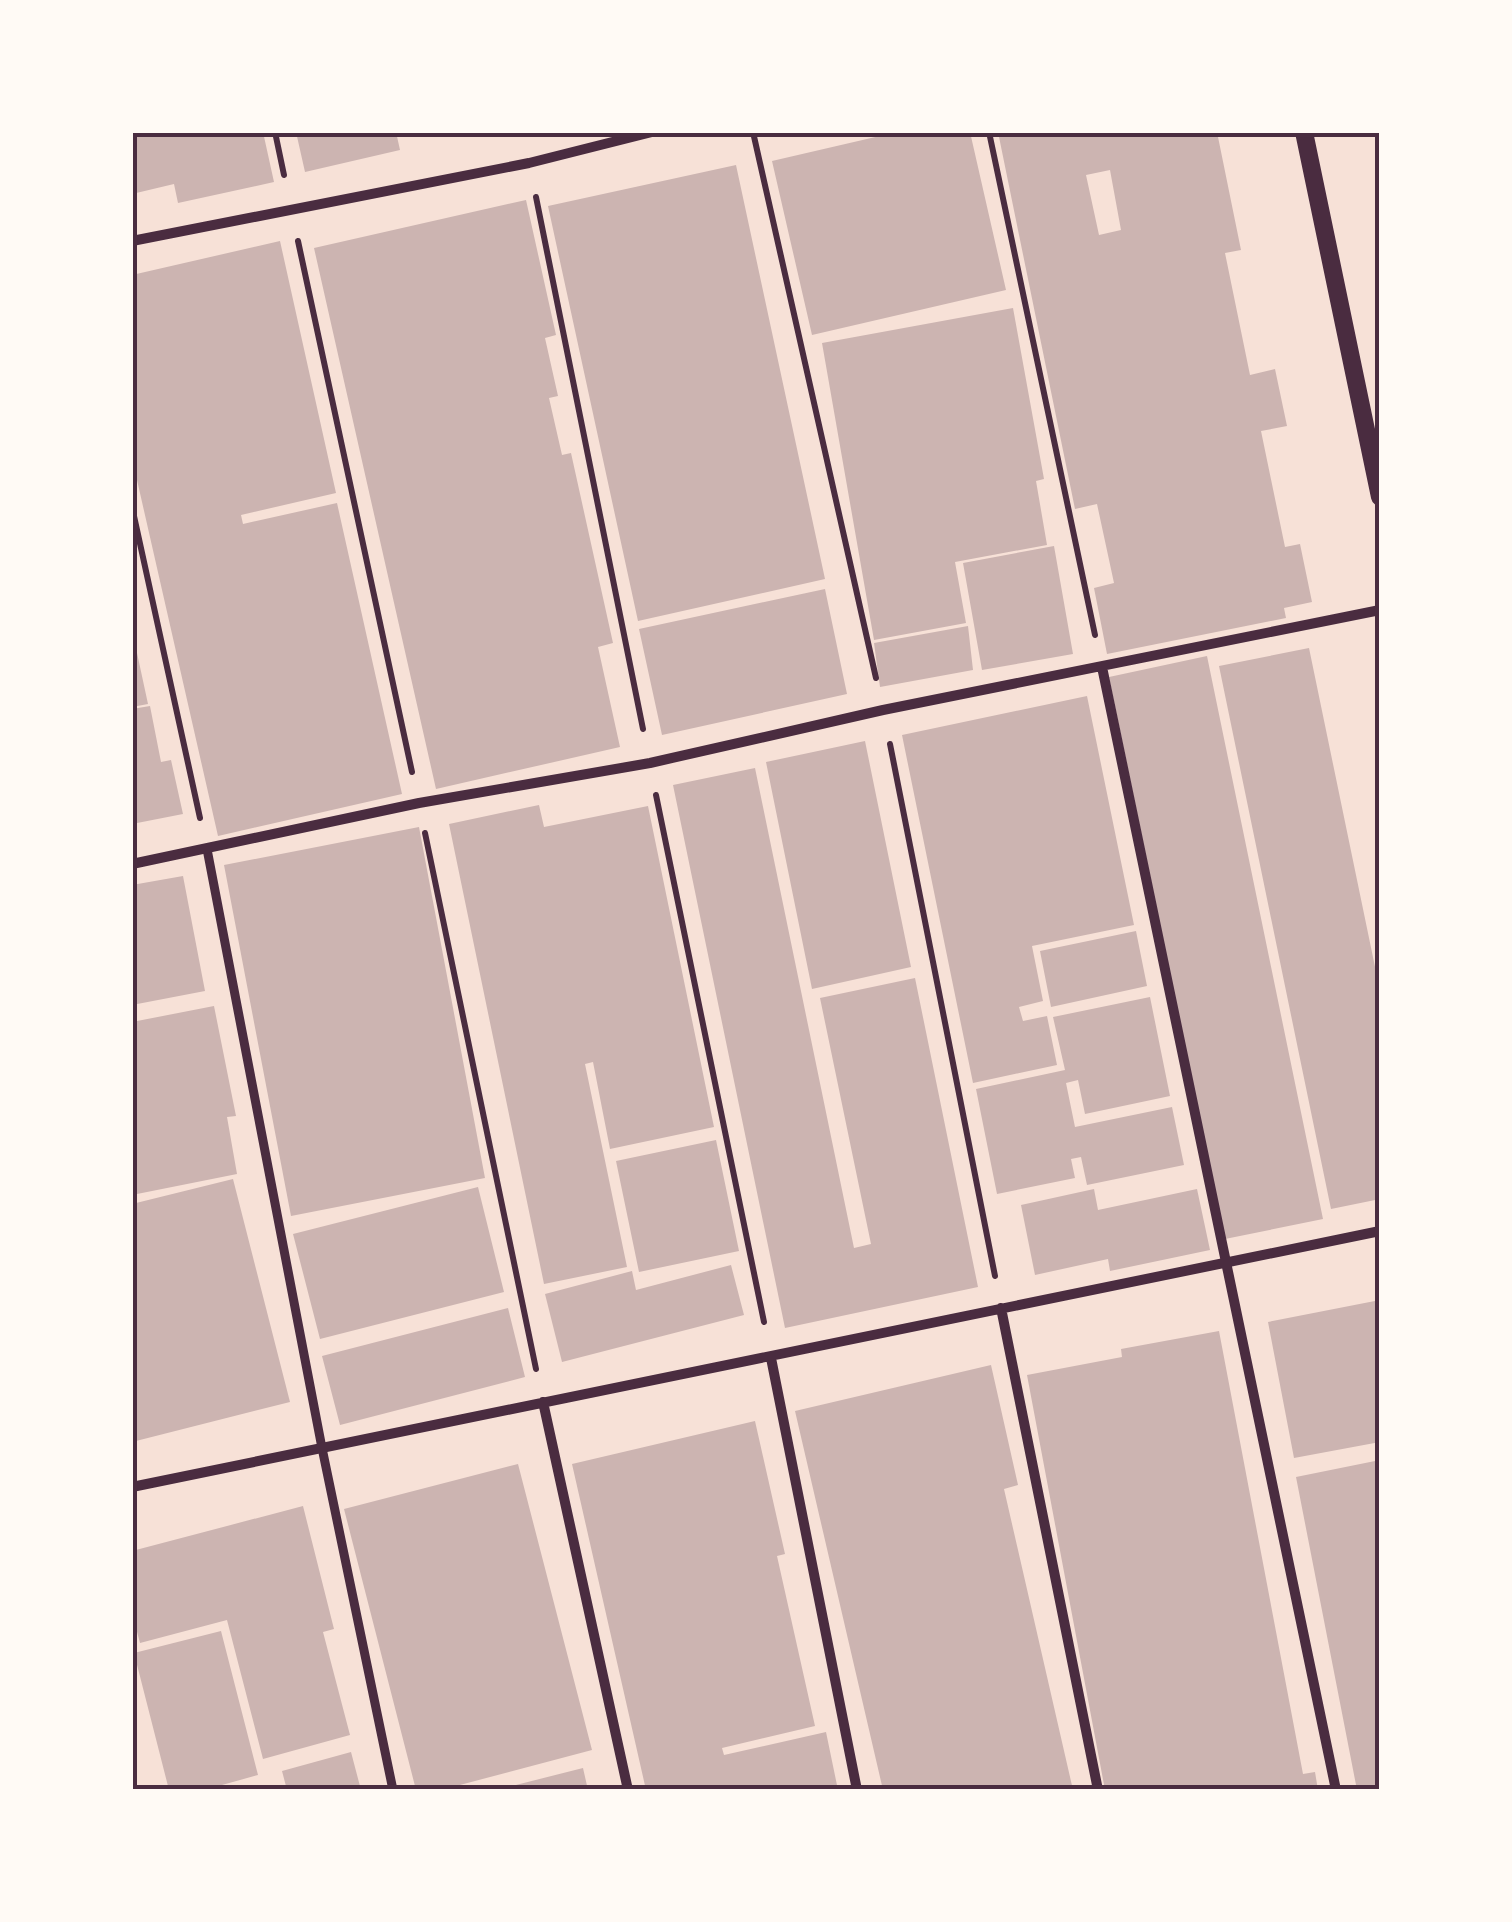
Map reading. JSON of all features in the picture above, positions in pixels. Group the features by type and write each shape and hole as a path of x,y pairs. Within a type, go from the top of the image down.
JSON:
{"street":[{"path":"132,241 528,163 652,132"},
{"path":"1304,132 1380,497"},
{"path":"132,864 419,803 650,764 883,710 1380,610"},
{"path":"1102,667 1336,1790"},
{"path":"207,849 322,1448 393,1790"},
{"path":"132,1487 1380,1231"},
{"path":"1002,1308 1098,1790"},
{"path":"772,1358 857,1790"},
{"path":"543,1402 628,1790"}],"path":[{"path":"989,132 1102,667"},
{"path":"132,506 207,849"}],"building":[{"path":"132,132 263,132 274,182 178,203 174,184 132,194"},
{"path":"296,132 396,132 400,150 305,172"},
{"path":"897,132 970,132 1006,290 812,335 772,161"},
{"path":"998,132 1217,132 1241,250 1225,253 1250,375 1275,369 1287,426 1261,431 1285,547 1300,544 1312,602 1284,608 1286,618 1107,654 1094,588 1114,583 1097,504 1075,509","holes":["1110,170 1121,230 1099,235 1086,175"]},
{"path":"736,165 825,579 638,621 548,206"},
{"path":"526,200 556,335 545,338 558,396 549,398 562,455 571,453 613,643 598,647 620,747 436,789 314,248"},
{"path":"280,241 336,493 241,515 243,524 337,503 402,794 218,836 132,458 132,275"},
{"path":"1013,308 1044,479 1036,481 1047,545 955,562 966,623 874,640 822,343"},
{"path":"1054,546 1073,654 982,670 963,563"},
{"path":"825,589 847,694 662,735 639,629"},
{"path":"968,626 973,670 880,687 874,643"},
{"path":"132,640 148,704 132,707"},
{"path":"1309,648 1380,991 1380,1199 1331,1209 1219,666"},
{"path":"1207,656 1323,1219 1225,1239 1109,677"},
{"path":"1087,696 1134,925 1032,946 1043,1001 1019,1007 1023,1021 1047,1016 1057,1065 973,1083 902,735"},
{"path":"150,706 161,762 171,760 183,814 132,824 132,709"},
{"path":"865,741 911,967 812,989 766,762"},
{"path":"755,768 854,1248 871,1244 820,998 915,978 978,1287 785,1328 673,785"},
{"path":"539,805 544,827 648,806 714,1127 610,1149 593,1062 585,1064 627,1267 544,1284 449,824"},
{"path":"419,827 485,1178 291,1216 224,865"},
{"path":"183,876 205,991 132,1005 132,885"},
{"path":"1136,931 1147,986 1051,1007 1040,951"},
{"path":"1150,997 1170,1096 1085,1114 1078,1080 1066,1083 1075,1127 1172,1107 1184,1165 1087,1185 1081,1157 1071,1159 1075,1178 997,1194 976,1089 1065,1070 1053,1017"},
{"path":"214,1006 236,1116 227,1117 237,1174 132,1195 132,1022"},
{"path":"716,1140 739,1251 639,1272 616,1161"},
{"path":"233,1179 290,1402 132,1442 132,1204"},
{"path":"478,1187 504,1292 320,1339 293,1234"},
{"path":"1094,1189 1098,1210 1197,1189 1210,1250 1110,1271 1108,1259 1035,1275 1021,1205"},
{"path":"731,1265 744,1315 562,1362 545,1294 632,1271 636,1290"},
{"path":"1380,1300 1380,1442 1294,1458 1268,1322"},
{"path":"508,1308 525,1377 340,1425 322,1356"},
{"path":"1219,1331 1303,1774 1315,1772 1318,1790 1105,1790 1027,1375 1122,1357 1121,1349"},
{"path":"991,1365 1018,1485 1004,1489 1073,1790 883,1790 795,1411"},
{"path":"755,1421 785,1554 777,1556 815,1726 722,1748 724,1755 826,1732 838,1790 646,1790 572,1464"},
{"path":"1380,1460 1380,1790 1357,1790 1296,1477"},
{"path":"518,1464 592,1750 441,1790 416,1790 344,1509"},
{"path":"303,1506 334,1629 323,1632 350,1735 263,1759 227,1620 140,1643 132,1613 132,1551"},
{"path":"221,1631 258,1775 204,1790 169,1790 134,1653"},
{"path":"351,1752 361,1790 287,1790 282,1771"},
{"path":"583,1768 588,1790 504,1790 504,1788"}]}
